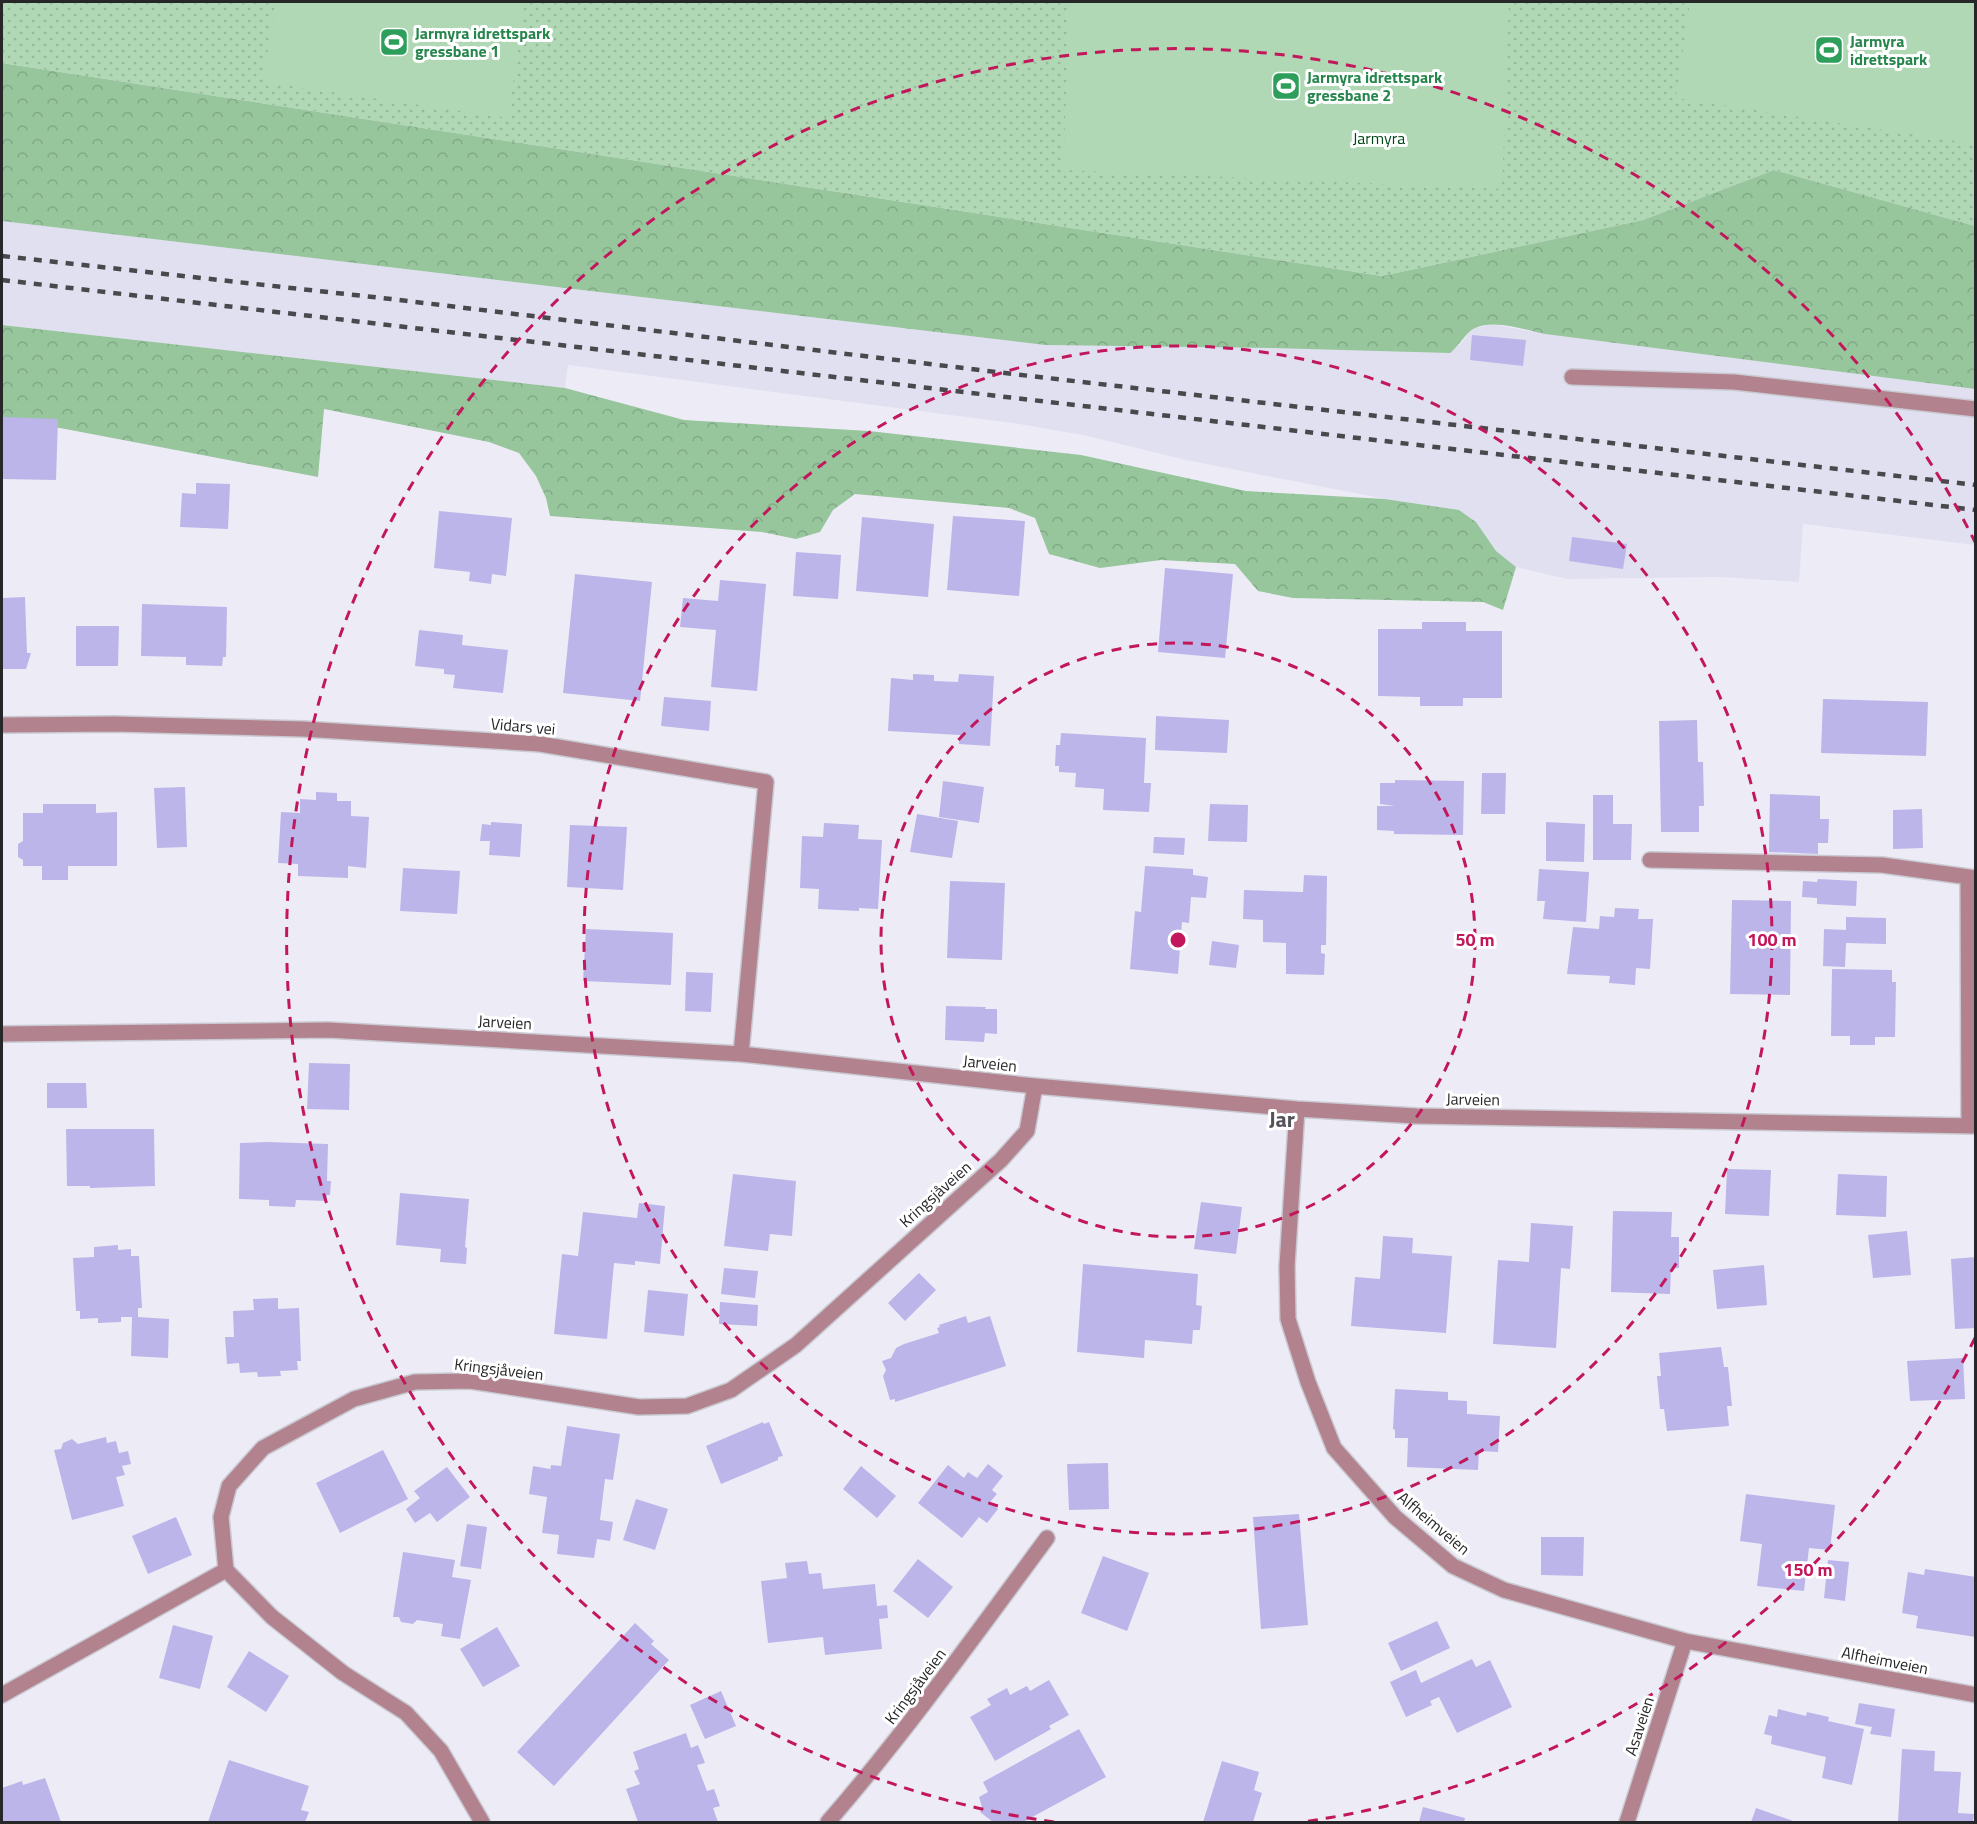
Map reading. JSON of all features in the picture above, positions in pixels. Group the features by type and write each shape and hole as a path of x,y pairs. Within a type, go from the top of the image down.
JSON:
{"street":[{"path":"1572,377 1734,382 1976,409"},
{"name":"Vidars vei","path":"2,725 115,724 303,729 540,744 766,782 741,1054"},
{"path":"1650,860 1882,865 1972,878 1972,1126"},
{"name":"Jarveien","path":"2,1034 328,1030 741,1054 1035,1086 1297,1109 1416,1116 1972,1126"},
{"name":"Kringsjåveien","path":"226,1570 221,1517 229,1486 263,1448 354,1399 426,1381 470,1381 639,1407 687,1406 731,1390 796,1345 1000,1160 1027,1131 1035,1086"},
{"name":"Alfheimveien","path":"1297,1109 1287,1266 1288,1319 1308,1382 1334,1448 1395,1517 1453,1566 1504,1590 1686,1641 1976,1695"},
{"name":"Kringsjåveien","path":"828,1822 867,1777 942,1680 1047,1538"},
{"path":"2,1695 226,1570 272,1617 344,1673 406,1713 441,1751 482,1822"},
{"name":"Asaveien","path":"1627,1822 1686,1641"}],"shaded area":[{"path":"2,221 1045,345 1272,348 1459,346 1472,329 1492,324 1545,334 1975,389 1975,545 1803,524 1799,582 1720,577 1567,579 1516,567 1496,551 1476,522 1459,510 1385,499 1257,474 1186,460 1083,435 1019,424 568,365 565,388 2,325"}],"green space":[{"name":"Jarmyra","path":"2,2 1975,2 1975,226 1774,170 1643,220 1382,276 2,63"},
{"name":"Jarmyra idrettspark gressbane 1","path":"275,2 525,2 508,118 263,82"},
{"name":"Jarmyra idrettspark gressbane 2","path":"1070,2 1509,2 1502,189 1063,170"},
{"name":"Jarmyra idrettspark","path":"1690,2 1975,2 1975,144 1676,98"},
{"path":"2,63 1382,276 1643,220 1774,170 1975,226 1975,389 1545,334 1499,325 1473,329 1450,353 1045,345 2,221"},
{"path":"2,325 565,388 684,420 869,431 1081,455 1246,491 1385,499 1459,510 1476,522 1496,551 1516,567 1503,610 1483,602 1293,598 1258,591 1235,564 1161,560 1100,568 1049,554 1035,518 1009,508 855,494 833,510 820,532 796,539 762,532 550,516 546,498 536,476 519,453 489,442 324,409 318,477 2,417"}],"building":[{"path":"1472,335 1526,340 1523,366 1470,360"},
{"path":"2,417 58,419 56,480 2,479"},
{"path":"196,483 230,484 228,529 180,527 182,493 196,494"},
{"path":"439,511 512,518 506,576 492,574 491,584 469,581 470,572 434,568"},
{"path":"953,516 1025,521 1019,596 947,590"},
{"path":"862,517 934,524 928,597 856,591"},
{"path":"1572,537 1627,544 1623,569 1569,561"},
{"path":"796,552 841,555 838,599 793,596"},
{"path":"1165,568 1233,574 1225,658 1158,652"},
{"path":"575,574 652,582 640,701 563,693"},
{"path":"720,580 766,584 757,691 711,687 716,630 680,627 683,598 718,601"},
{"path":"25,597 27,653 31,653 26,669 2,669 2,598"},
{"path":"142,604 227,607 226,657 223,657 222,666 186,665 186,657 141,656"},
{"path":"1422,622 1466,622 1466,631 1502,631 1502,698 1463,698 1463,706 1420,706 1420,697 1378,696 1378,629 1422,629"},
{"path":"76,626 119,626 118,666 76,666"},
{"path":"419,630 463,635 462,645 508,650 503,693 453,688 455,675 444,674 444,669 415,666"},
{"path":"913,674 934,675 934,681 958,682 959,674 994,676 990,746 959,744 960,735 888,731 891,678 913,680"},
{"path":"664,697 711,701 709,731 661,726"},
{"path":"1823,699 1928,702 1926,756 1821,753"},
{"path":"1156,716 1229,720 1227,753 1155,750"},
{"path":"1697,720 1698,762 1703,762 1704,806 1699,806 1699,832 1661,832 1659,721"},
{"path":"1061,733 1146,738 1144,783 1151,783 1149,812 1103,810 1104,789 1075,787 1076,773 1059,772 1059,766 1055,766 1056,745 1060,745"},
{"path":"1482,773 1506,773 1505,814 1481,814"},
{"path":"1395,780 1464,781 1463,835 1394,834 1394,831 1377,830 1377,806 1395,806 1380,804 1380,783 1395,783"},
{"path":"943,781 984,787 979,823 939,817"},
{"path":"185,787 187,847 157,848 154,788"},
{"path":"316,792 337,793 337,801 351,801 351,816 369,817 366,868 348,866 348,878 298,876 298,864 278,863 281,812 300,813 300,799 316,800"},
{"path":"1770,794 1820,796 1820,819 1829,819 1828,843 1818,843 1818,854 1769,852"},
{"path":"1593,795 1613,795 1613,824 1632,824 1631,860 1593,860"},
{"path":"43,804 96,804 96,813 117,812 117,866 68,866 68,880 42,880 42,866 23,866 23,860 18,857 18,844 23,841 23,813 43,813"},
{"path":"1210,804 1248,805 1247,842 1208,841"},
{"path":"1922,809 1923,848 1893,849 1893,810"},
{"path":"917,814 958,821 952,858 910,852"},
{"path":"491,822 522,824 520,857 489,855 490,841 480,841 482,824 491,825"},
{"path":"1546,822 1585,824 1584,862 1546,861"},
{"path":"824,823 859,825 858,839 882,840 878,909 859,908 859,911 818,909 819,889 800,888 802,836 823,837"},
{"path":"570,825 627,827 623,890 567,887"},
{"path":"1154,837 1185,838 1184,855 1153,853"},
{"path":"1145,866 1193,869 1193,875 1208,877 1206,898 1191,897 1189,923 1182,922 1178,974 1130,969 1135,911 1141,912"},
{"path":"403,868 460,871 457,914 400,911"},
{"path":"1539,869 1589,872 1586,922 1543,919 1545,901 1537,901"},
{"path":"1304,875 1327,876 1326,945 1321,945 1321,953 1325,954 1324,975 1286,974 1286,943 1263,942 1263,920 1243,919 1244,890 1303,892"},
{"path":"1818,879 1857,881 1856,906 1817,904 1817,898 1802,897 1803,881 1817,882"},
{"path":"950,881 1005,883 1002,960 947,958"},
{"path":"1732,900 1791,901 1790,995 1730,994"},
{"path":"1615,908 1639,909 1638,919 1653,919 1650,969 1636,968 1635,985 1609,983 1610,976 1567,974 1573,927 1599,929 1600,916 1614,917"},
{"path":"1846,917 1886,918 1886,944 1846,943 1845,967 1823,966 1824,929 1846,930"},
{"path":"586,929 673,933 671,985 583,981"},
{"path":"1212,941 1239,945 1236,968 1209,965"},
{"path":"1832,969 1892,970 1892,982 1896,982 1895,1037 1875,1037 1875,1045 1850,1045 1850,1036 1831,1036"},
{"path":"686,972 713,973 711,1012 685,1011"},
{"path":"946,1006 997,1009 997,1034 985,1033 984,1042 945,1040"},
{"path":"309,1063 350,1064 349,1110 307,1109"},
{"path":"47,1083 86,1083 87,1108 47,1108"},
{"path":"66,1129 154,1129 155,1186 90,1188 90,1186 67,1186"},
{"path":"240,1143 328,1144 327,1181 331,1181 327,1201 296,1200 295,1207 269,1206 269,1200 239,1199"},
{"path":"1727,1169 1771,1170 1769,1216 1725,1214"},
{"path":"733,1174 796,1181 792,1236 770,1234 768,1251 724,1246"},
{"path":"1838,1174 1887,1176 1886,1217 1836,1215"},
{"path":"400,1193 469,1199 466,1264 440,1262 441,1249 396,1245"},
{"path":"1201,1202 1242,1207 1236,1254 1194,1249"},
{"path":"639,1203 665,1206 660,1264 635,1261 635,1265 614,1263 607,1339 554,1334 562,1254 578,1256 583,1212 637,1218"},
{"path":"1613,1211 1672,1212 1671,1237 1679,1237 1679,1268 1671,1268 1670,1294 1611,1292"},
{"path":"1531,1223 1573,1226 1570,1269 1561,1268 1556,1348 1493,1344 1498,1260 1529,1262"},
{"path":"1907,1231 1911,1275 1873,1278 1868,1235"},
{"path":"1383,1236 1413,1238 1412,1253 1452,1256 1446,1333 1351,1326 1355,1277 1380,1279"},
{"path":"118,1245 118,1250 131,1249 131,1256 139,1256 142,1308 138,1308 138,1317 169,1319 168,1358 131,1356 132,1317 121,1317 121,1322 98,1323 98,1318 80,1319 80,1311 76,1311 73,1258 94,1257 94,1247"},
{"path":"1976,1257 1976,1328 1955,1329 1951,1259"},
{"path":"1083,1264 1198,1274 1196,1305 1202,1306 1200,1330 1193,1330 1192,1344 1145,1340 1144,1358 1077,1352"},
{"path":"1764,1265 1767,1305 1717,1309 1713,1270"},
{"path":"724,1268 758,1271 755,1298 721,1294"},
{"path":"919,1273 936,1290 905,1321 888,1303"},
{"path":"648,1290 688,1294 684,1336 644,1332"},
{"path":"278,1298 278,1309 299,1308 301,1361 297,1361 298,1370 280,1371 281,1376 258,1377 257,1372 240,1373 239,1363 227,1364 225,1337 234,1337 233,1311 254,1310 253,1299"},
{"path":"720,1302 758,1305 757,1326 719,1324"},
{"path":"966,1316 968,1323 990,1316 1006,1366 895,1402 895,1399 890,1400 883,1376 886,1370 882,1361 891,1358 896,1348 939,1333 937,1328 940,1327 939,1325"},
{"path":"1721,1347 1724,1367 1728,1367 1732,1406 1727,1406 1729,1426 1667,1431 1664,1409 1660,1409 1657,1376 1661,1376 1659,1353"},
{"path":"1963,1358 1965,1399 1910,1401 1907,1361"},
{"path":"1395,1389 1448,1392 1448,1400 1467,1401 1467,1414 1500,1416 1498,1452 1479,1451 1478,1470 1407,1467 1408,1438 1395,1438 1393,1429"},
{"path":"763,1422 764,1424 769,1422 783,1456 721,1484 706,1446"},
{"path":"567,1426 620,1434 613,1480 605,1479 600,1520 613,1522 610,1541 597,1539 594,1558 557,1554 559,1535 542,1533 547,1497 529,1494 533,1466 550,1469 550,1471 551,1465 561,1466"},
{"path":"106,1437 107,1443 116,1441 119,1453 128,1451 131,1464 122,1466 125,1475 116,1477 124,1506 72,1520 54,1450 61,1449 63,1443 72,1439 78,1444"},
{"path":"383,1450 408,1499 340,1533 316,1483"},
{"path":"1108,1463 1109,1509 1069,1510 1067,1464"},
{"path":"988,1464 1003,1476 992,1490 997,1494 990,1502 998,1509 987,1523 979,1517 962,1538 918,1503 948,1465 964,1478 968,1472 977,1478"},
{"path":"861,1466 896,1496 877,1518 843,1489"},
{"path":"447,1467 470,1497 437,1522 430,1513 415,1523 406,1509 420,1498 414,1491"},
{"path":"1746,1494 1835,1505 1830,1550 1809,1548 1804,1591 1757,1586 1762,1544 1740,1541"},
{"path":"636,1499 668,1509 655,1550 623,1540"},
{"path":"1299,1514 1308,1625 1261,1629 1253,1517"},
{"path":"176,1517 192,1555 148,1574 132,1536"},
{"path":"467,1524 487,1527 481,1569 460,1566"},
{"path":"1541,1537 1584,1537 1583,1576 1541,1575"},
{"path":"403,1552 455,1560 452,1577 471,1580 460,1639 441,1636 443,1624 417,1620 413,1624 401,1622 399,1617 393,1617"},
{"path":"1103,1556 1149,1573 1127,1631 1081,1613"},
{"path":"918,1559 953,1587 928,1618 893,1591"},
{"path":"1828,1560 1849,1562 1845,1601 1824,1598"},
{"path":"807,1561 809,1574 821,1573 823,1589 875,1584 877,1606 887,1605 888,1618 879,1619 882,1649 825,1655 823,1637 768,1643 761,1581 787,1578 785,1563"},
{"path":"1925,1569 1976,1577 1976,1637 1916,1628 1918,1616 1902,1613 1908,1572 1924,1575"},
{"path":"1437,1621 1450,1648 1401,1671 1388,1643"},
{"path":"635,1623 654,1641 651,1644 669,1660 554,1786 517,1752"},
{"path":"173,1625 213,1636 200,1689 159,1678"},
{"path":"497,1627 520,1666 483,1687 460,1649"},
{"path":"249,1651 289,1676 266,1712 227,1687"},
{"path":"1472,1659 1476,1667 1490,1660 1512,1707 1457,1733 1439,1697 1430,1701 1432,1705 1406,1717 1390,1682 1416,1670 1421,1683"},
{"path":"1049,1680 1069,1715 1049,1726 1051,1729 995,1761 970,1717 991,1705 987,1699 1007,1688 1010,1695 1027,1686 1030,1691"},
{"path":"721,1691 736,1726 705,1739 690,1705"},
{"path":"1859,1703 1895,1709 1891,1737 1870,1734 1872,1727 1855,1724"},
{"path":"1778,1709 1806,1716 1807,1712 1829,1717 1828,1721 1864,1729 1852,1785 1822,1778 1826,1757 1771,1744 1772,1736 1764,1734 1769,1715 1777,1717"},
{"path":"1079,1729 1106,1777 1023,1822 993,1822 980,1812 982,1807 979,1797 988,1792 983,1782"},
{"path":"686,1733 691,1748 698,1745 705,1763 697,1765 707,1791 714,1789 720,1806 713,1808 718,1822 638,1822 626,1789 640,1784 634,1771 639,1769 633,1752"},
{"path":"1902,1749 1935,1751 1934,1771 1961,1772 1958,1813 1974,1814 1973,1822 1898,1822"},
{"path":"229,1760 309,1786 301,1810 309,1812 305,1822 208,1822"},
{"path":"1222,1761 1259,1772 1254,1790 1262,1793 1253,1822 1203,1822"},
{"path":"45,1778 61,1822 2,1822 2,1788 22,1781 23,1785"},
{"path":"1423,1807 1465,1818 1464,1822 1419,1822"},
{"path":"1756,1808 1796,1822 1751,1822"}],"railway":[{"path":"2,256 391,299 1013,374 1976,485"},
{"path":"2,280 1976,510"}],"place":[{"name":"Jarmyra idrettspark gressbane 1","path":"394,42"},
{"name":"Jarmyra idrettspark","path":"1829,50"},
{"name":"Jarmyra idrettspark gressbane 2","path":"1286,86"}],"district":[{"name":"Jar","path":"1282,1119"}]}
